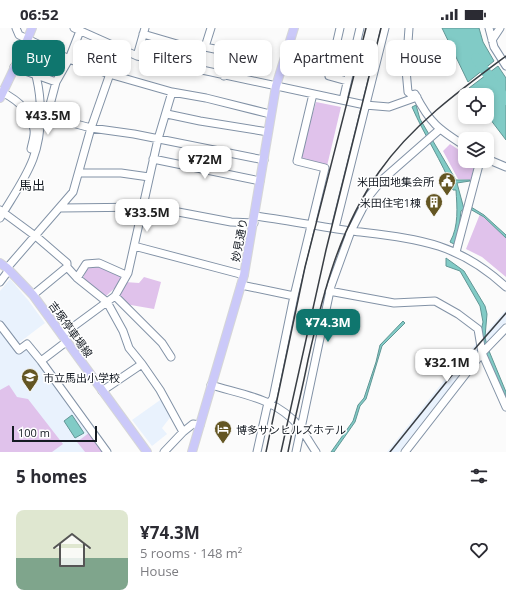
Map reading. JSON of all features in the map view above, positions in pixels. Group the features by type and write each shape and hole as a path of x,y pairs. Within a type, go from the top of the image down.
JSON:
{"main road":[{"path":"27,38 32,28"},
{"name":"妙見通り","path":"192,452 244,275 264,160 270,114 276,86 294,28"},
{"path":"1,94 12,72"},
{"name":"吉塚停車場線","path":"0,263 8,269 33,295 146,452"}],"street":[{"path":"16,28 19,35 73,60"},
{"path":"206,44 211,28"},
{"path":"340,28 329,76 347,80"},
{"path":"343,100 360,28"},
{"path":"335,228 385,28"},
{"path":"409,28 406,70 408,92 412,95 415,94 425,113 439,130 458,142"},
{"path":"489,28 492,40 506,66"},
{"path":"492,40 500,28"},
{"path":"102,40 81,30 69,59 56,82 43,115 33,158 1,214 35,236 67,263 67,267 78,278 107,302 123,331 129,348 160,390 182,432"},
{"path":"137,56 144,31 168,40"},
{"path":"131,53 214,74"},
{"path":"35,76 43,115"},
{"path":"40,76 56,82"},
{"path":"0,282 8,269 73,192 91,128 108,76"},
{"path":"116,76 172,92 206,98 270,114"},
{"path":"224,76 365,105 389,107 417,97"},
{"path":"41,361 115,296 126,275 158,139 167,114 172,92"},
{"path":"1,94 18,101 29,114 34,131 31,149 33,158"},
{"path":"257,452 267,407 273,398 294,296 325,168 297,161 313,94"},
{"path":"167,114 237,128 268,132"},
{"path":"43,115 91,128 158,139 264,160"},
{"path":"296,452 329,291 339,259 351,231 369,196 382,180 439,130"},
{"path":"154,159 260,181"},
{"path":"494,162 506,167"},
{"path":"456,252 478,168"},
{"path":"79,173 121,173 149,177"},
{"path":"60,208 152,207 232,222 254,219 311,224 351,231 392,235 427,242 456,252 475,263 506,287"},
{"path":"134,246 244,275"},
{"path":"78,278 86,264 99,263 126,275"},
{"path":"33,295 67,267"},
{"path":"241,285 294,296"},
{"path":"329,291 394,303 435,301 458,314 478,329 482,352 506,407"},
{"path":"115,296 162,343 171,357"},
{"path":"0,325 19,350 27,344 107,452"},
{"path":"405,452 482,352 506,328"},
{"path":"102,391 142,364"},
{"path":"211,386 270,402 286,413 301,428 316,452"},
{"path":"164,452 182,432 193,424 200,425"}],"shaded area":[{"path":"316,102 341,107 327,166 301,159 300,157"},
{"path":"450,144 458,149 458,168 474,168 471,180 458,179 443,151"},
{"path":"480,214 506,237 506,277 482,257 466,249"},
{"path":"98,264 123,275 116,287 106,296 83,279 87,266"},
{"path":"144,277 161,282 154,309 125,304 118,295 125,282 139,283"},
{"path":"10,279 45,323 16,345 0,323 0,291"},
{"path":"506,310 506,322 456,379 399,452 387,452 450,373"},
{"name":"市立馬出小学校","path":"0,330 20,351 27,347 90,432 78,442 85,452 0,452"},
{"path":"9,385 17,397 28,399 63,444 52,452 0,452 0,390"},
{"path":"163,398 172,415 162,428 167,434 152,446 132,420"},
{"path":"90,432 105,452 85,452 77,442"}],"water":[{"path":"442,28 479,28 483,42 494,61 468,82 456,57 456,40 448,40"},
{"path":"498,66 506,78 506,140 494,124 494,88 469,88"},
{"path":"416,105 420,119 456,180 470,180 457,183 464,209 461,211 458,237 454,244 450,242 456,223 456,190 453,190 444,169 412,107"},
{"path":"471,207 484,215 506,235 506,238 484,217 470,209"},
{"path":"446,258 464,271 485,306 487,314 485,337 487,346 506,392 506,402 486,357 481,331 483,322 480,306 460,271 446,266"},
{"path":"403,321 405,323 382,346 366,399 360,406 355,422 334,452 331,452 353,421 358,405 364,398 380,345"},
{"path":"72,415 84,433 75,438 64,421"}],"waterway":[{"path":"476,58 506,100"}],"railway":[{"path":"266,452 305,267 366,28"},
{"path":"281,452 326,250 381,28"},
{"path":"288,452 320,310 334,262 353,216 365,194 379,172 406,139 454,95 506,56"},
{"path":"390,452 452,375 506,313"}],"place":[{"name":"米田団地集会所","path":"447,196"},
{"name":"米田住宅1棟","path":"434,217"},
{"name":"市立馬出小学校","path":"30,392"},
{"name":"博多サンヒルズホテル","path":"223,444"}],"district":[{"name":"馬出","path":"32,185"}]}
